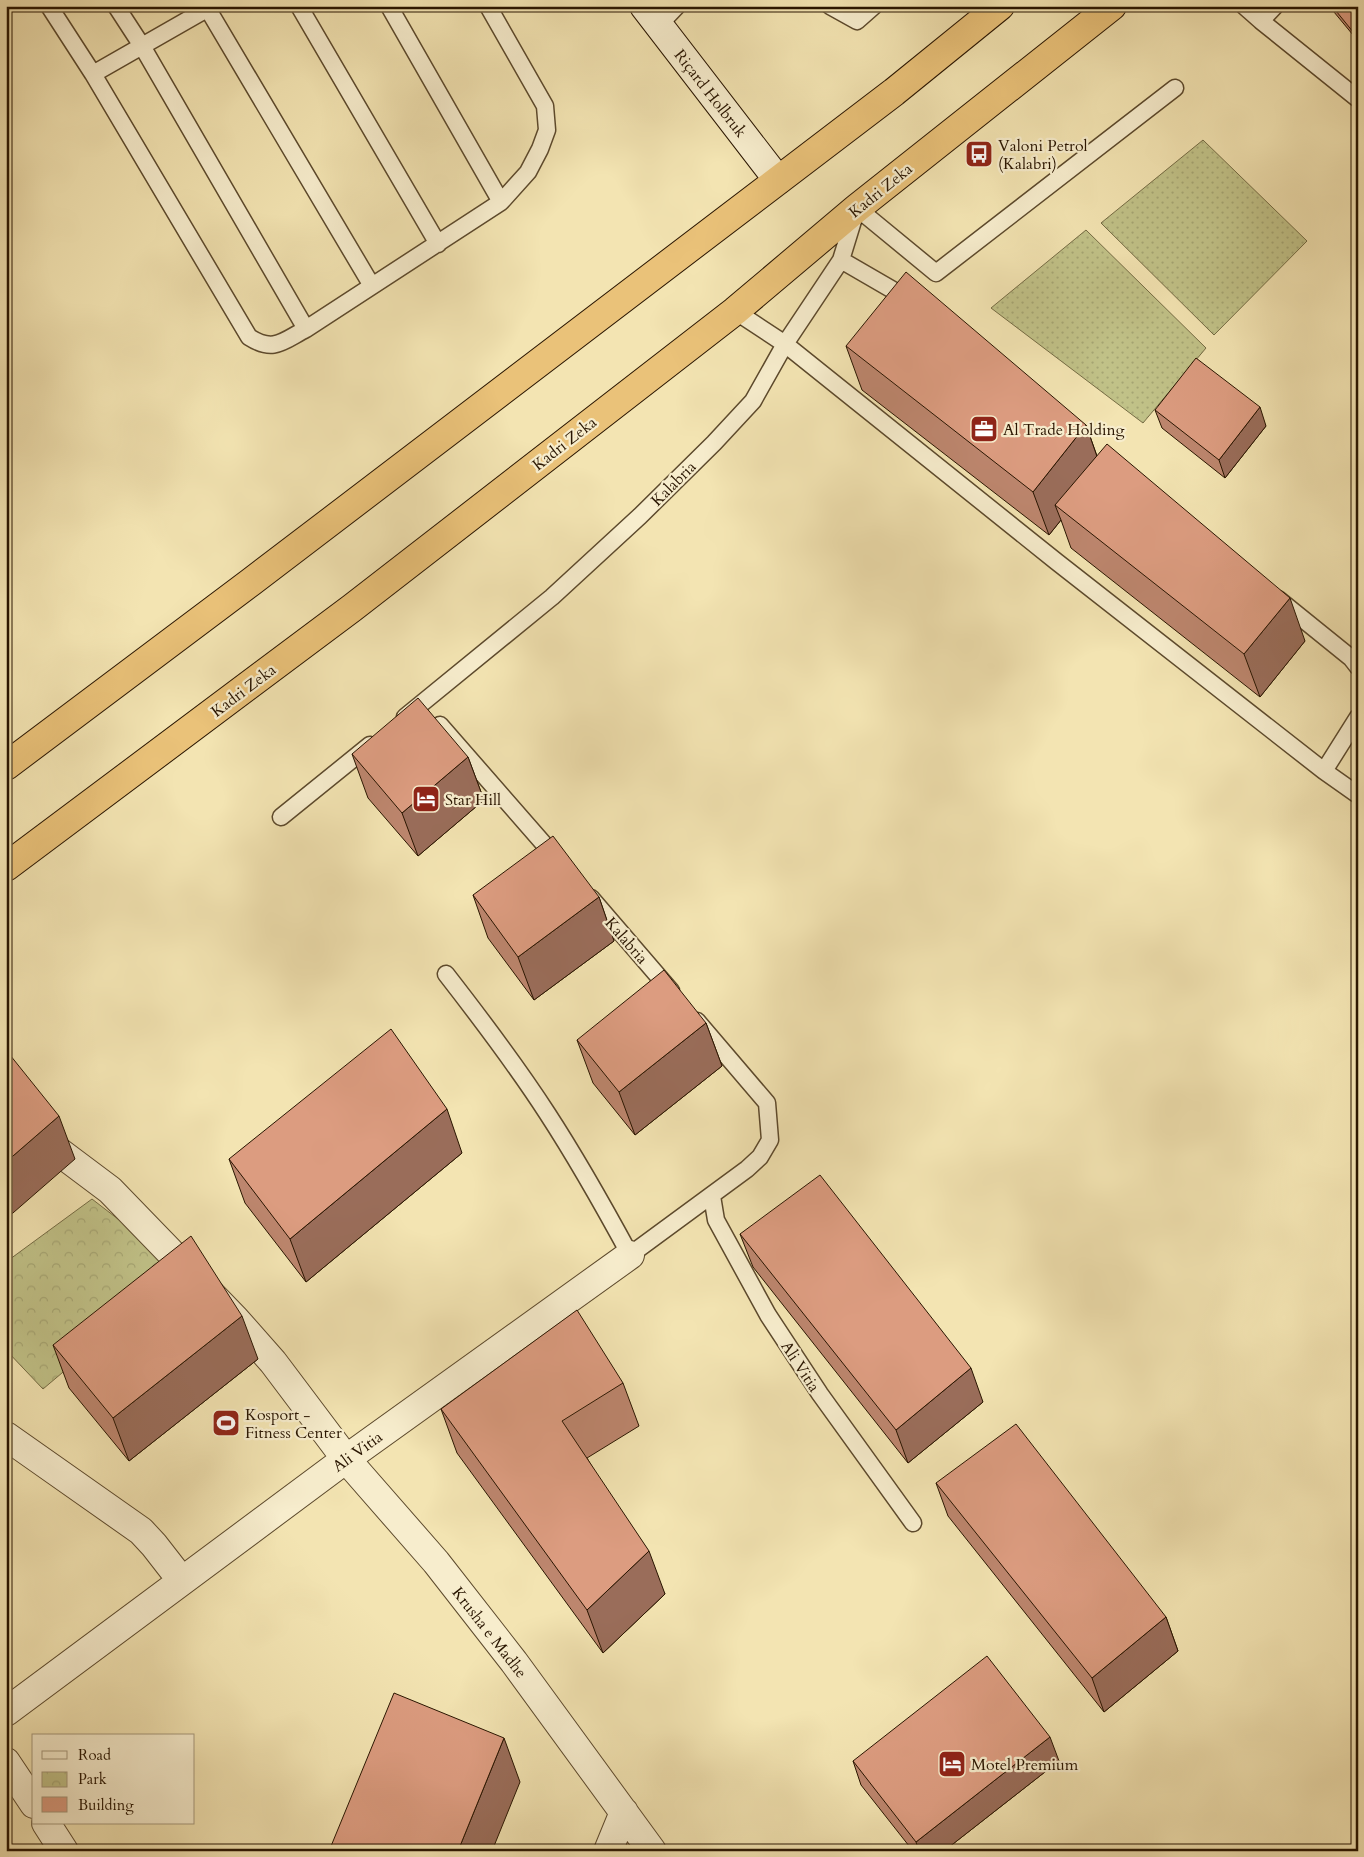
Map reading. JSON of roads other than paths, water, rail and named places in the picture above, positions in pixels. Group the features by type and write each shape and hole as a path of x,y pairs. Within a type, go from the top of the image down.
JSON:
{"highway":[{"path":"6,766 243,588 894,92 1000,6"},
{"name":"Kadri Zeka","path":"6,867 352,608 735,311 857,208 1112,6"}],"street":[{"name":"Riçard Holbruk","path":"660,12 778,180"},
{"name":"Krusha e Madhe","path":"26,1127 110,1190 235,1318 273,1362 346,1459 436,1562 514,1662 652,1851"},
{"name":"Ali Vitia","path":"6,1712 346,1459 630,1255"},
{"path":"6,1436 141,1531 182,1581"},
{"path":"6,1762 32,1801"},
{"path":"608,1851 624,1812"},
{"path":"47,1824 64,1851"}],"lane":[{"path":"49,6 93,74 249,337 260,344 273,346 306,329 501,202 528,172 540,150 547,130 545,106 488,6"},
{"path":"116,6 142,46 306,329"},
{"path":"299,6 438,244"},
{"path":"388,6 501,202"},
{"path":"830,6 857,21 874,6"},
{"path":"1244,6 1358,99"},
{"path":"1261,21 1275,6"},
{"path":"93,74 209,7 372,286"},
{"path":"857,208 936,273 1176,88"},
{"name":"Kalabria","path":"281,817 552,597 640,516 753,401 785,344 840,260 857,208"},
{"path":"840,260 911,301 918,307"},
{"path":"735,311 785,344 1057,562 1324,771 1358,795"},
{"path":"1266,589 1351,658 1358,667"},
{"path":"421,704 567,871"},
{"path":"1324,771 1358,717"},
{"name":"Kalabria","path":"580,886 767,1103 770,1140"},
{"path":"446,974 498,1042 548,1113 592,1186 630,1255"},
{"name":"Ali Vitia","path":"630,1255 747,1169 760,1157 770,1140"},
{"name":"Ali Vitia","path":"712,1196 716,1220 768,1315 820,1394 913,1523"}],"place":[{"name":"Valoni Petrol (Kalabri)","path":"979,154"},
{"name":"Al Trade Holding","path":"984,429"},
{"name":"Star Hill","path":"426,799"},
{"name":"Kosport - Fitness Center","path":"226,1423"},
{"name":"Motel Premium","path":"952,1764"}]}
